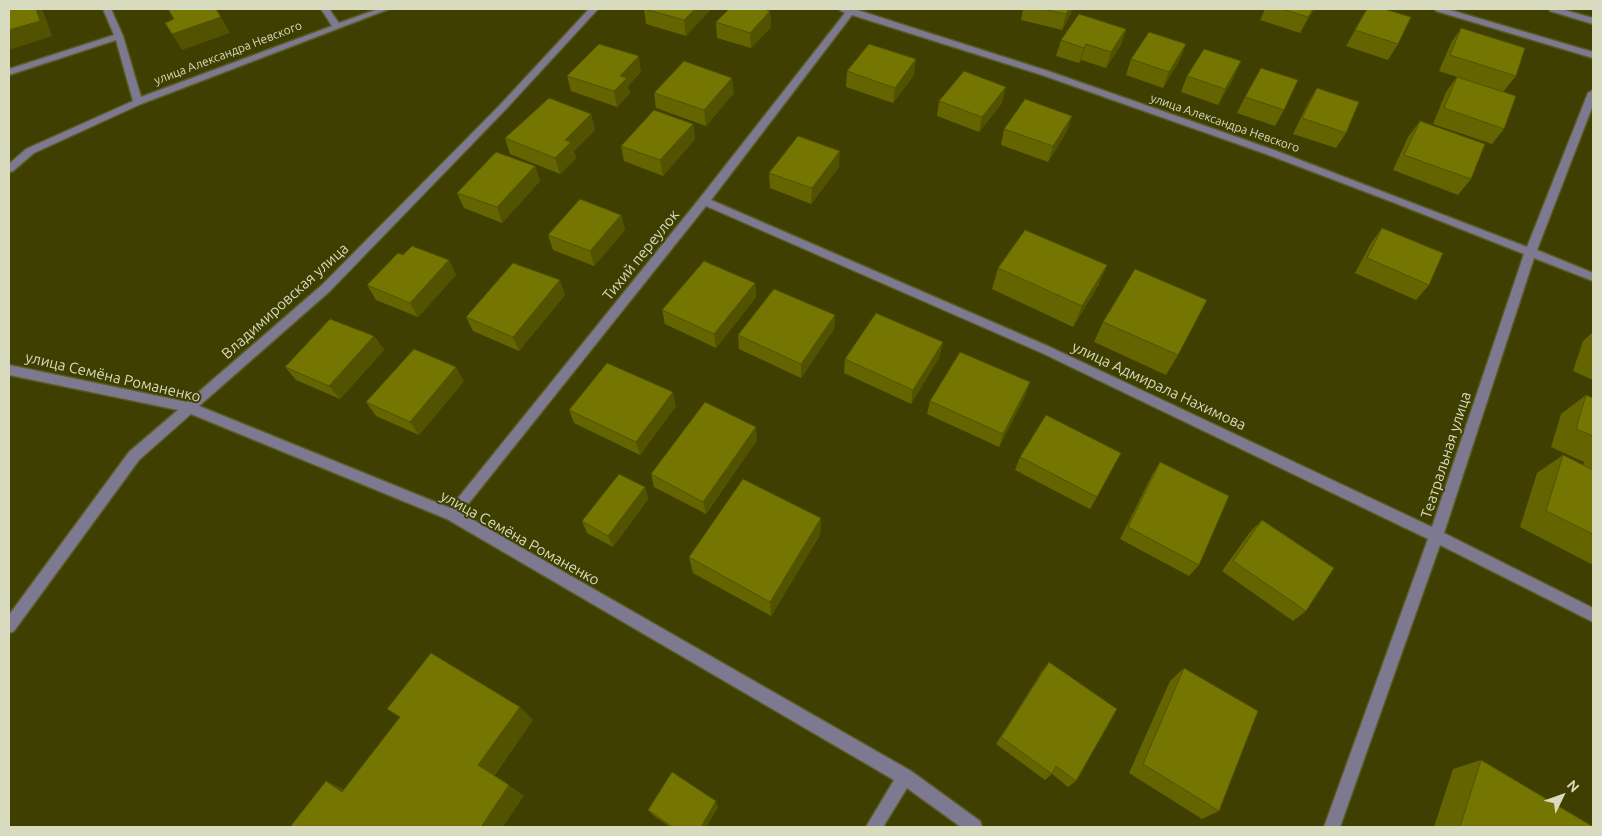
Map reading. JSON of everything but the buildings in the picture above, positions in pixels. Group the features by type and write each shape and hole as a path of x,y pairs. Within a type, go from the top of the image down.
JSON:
{"street":[{"path":"107,9 119,36 138,102"},
{"path":"325,9 336,26"},
{"name":"улица Александра Невского","path":"9,169 30,151 138,102 385,9"},
{"name":"Владимировская улица","path":"9,626 134,456 326,288 503,107 594,9"},
{"path":"1439,9 1593,55"},
{"path":"1554,9 1593,21"},
{"name":"улица Александра Невского","path":"846,10 1045,73 1270,152 1399,200 1593,277"},
{"name":"Тихий переулок","path":"452,515 704,201 846,10"},
{"path":"9,72 119,36"},
{"name":"Театральная улица","path":"1332,827 1436,536 1531,252 1593,93"},
{"name":"улица Адмирала Нахимова","path":"704,201 1046,350 1436,536 1593,616"},
{"name":"улица Семёна Романенко","path":"9,370 188,407 452,515 905,777 974,827"},
{"path":"874,827 905,777"}]}
